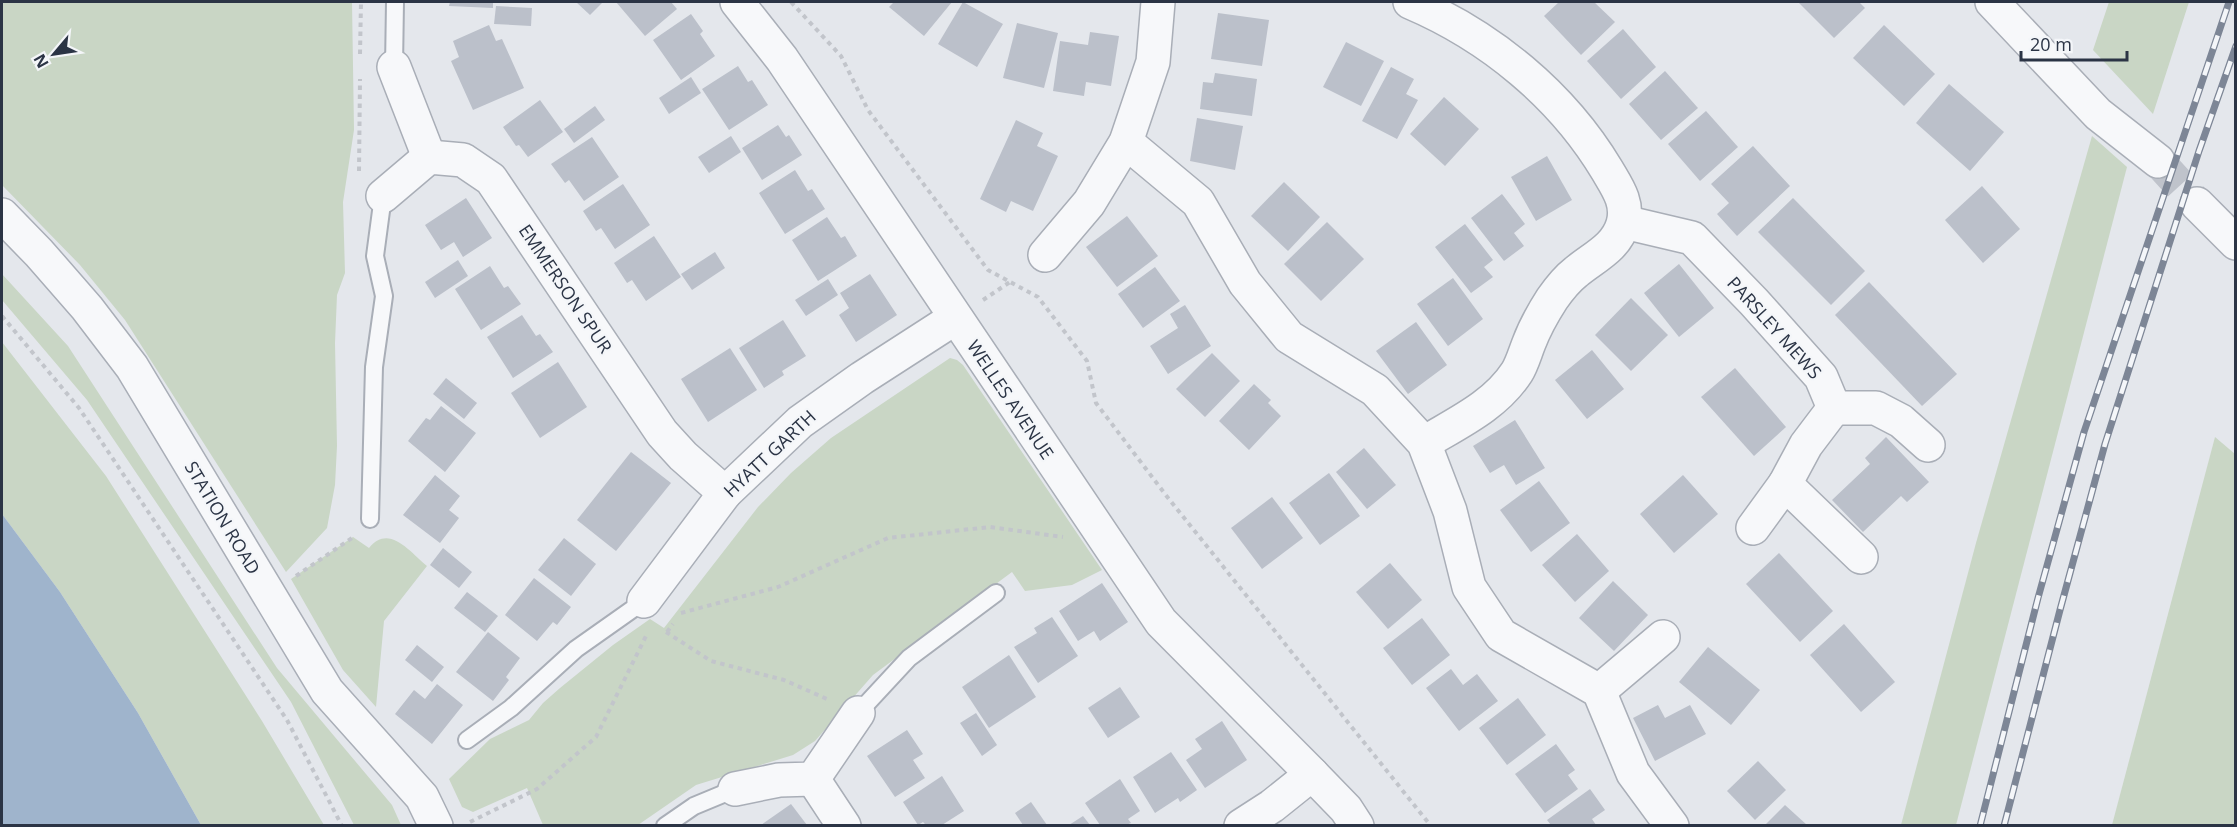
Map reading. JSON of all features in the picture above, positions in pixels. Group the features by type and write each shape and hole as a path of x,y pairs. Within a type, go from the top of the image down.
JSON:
{"street":[{"name":"WELLES AVENUE","path":"737,2 782,59 1096,529 1161,622 1346,809 1357,825"},
{"path":"1045,255 1089,203 1126,142 1153,62 1158,2"},
{"path":"1410,2 1455,24 1488,44 1516,66 1567,115 1590,142 1621,193 1625,207 1624,222 1619,236 1609,247 1576,272 1556,293 1541,316 1518,370 1500,395 1424,443"},
{"path":"1992,2 2098,114 2158,161"},
{"path":"371,189 429,157 394,67"},
{"path":"1126,142 1198,202 1245,283 1289,337 1375,390 1424,443 1450,511 1469,587 1501,635 1599,692 1633,773 1672,825"},
{"name":"EMMERSON SPUR","path":"429,157 464,160 491,179 662,433 683,456 726,493"},
{"path":"2197,204 2235,243"},
{"name":"STATION ROAD","path":"2,215 87,308 132,367 327,691 422,797 452,824"},
{"name":"PARSLEY MEWS","path":"1624,222 1692,238 1754,302 1821,377 1834,408"},
{"name":"HYATT GARTH","path":"648,611 726,493 800,422 862,378 955,318"},
{"path":"1753,528 1785,484 1806,445 1834,408 1876,408 1901,421 1928,445"},
{"path":"1785,484 1861,557"},
{"path":"1599,692 1663,637"},
{"path":"813,779 858,713"},
{"path":"1241,825 1272,806 1312,774"},
{"path":"735,789 779,780 813,779"},
{"path":"813,779 844,825"}],"lane":[{"path":"394,67 395,2"},
{"path":"370,519 374,367 384,296 375,256 371,189"},
{"path":"858,713 909,658 996,593"},
{"path":"466,740 512,708 576,649 648,611"},
{"path":"665,825 694,806 735,789"}],"path":[{"path":"360,57 361,2"},
{"path":"791,2 841,56 868,110 988,270 1038,297 1088,361 1096,403 1165,494 1431,825"},
{"path":"360,68 371,189"},
{"path":"2,316 79,408 287,720 342,825"},
{"path":"667,632 682,612 778,587 888,538 990,527 1062,537 1096,529"},
{"path":"268,595 353,537"},
{"path":"452,824 537,789 596,737 648,611 667,632 711,661 784,680 858,713"}],"green space":[{"path":"2,2 352,2 354,130 343,202 345,273 337,295 335,485 327,528 286,572 125,320 80,265 2,185"},
{"path":"2109,2 2189,2 2153,114 2093,50"},
{"path":"2092,136 2127,167 1956,825 1901,825 1976,543"},
{"path":"2,274 68,346 277,668 392,805 401,825 354,825 291,702 87,400 2,300"},
{"path":"2,342 106,476 262,721 324,825 201,825 138,713 60,592 2,514"},
{"path":"950,358 963,365 1102,570 1072,585 1025,591 1012,572 873,675 815,741 793,755 696,785 638,825 543,825 527,788 473,812 462,807 449,779 490,739 529,720 560,688 613,645 650,619 664,628 758,507 791,473 831,438"},
{"path":"2215,437 2235,454 2235,825 2112,825"},
{"path":"353,537 369,548 384,538 392,539 399,542 427,566 384,621 376,707 343,670 291,579"}],"water":[{"path":"2,514 60,592 138,713 201,825 2,825"}],"building":[{"path":"450,2 493,2 493,8 449,6"},
{"path":"576,2 603,2 590,15"},
{"path":"616,2 671,2 677,9 645,36"},
{"path":"894,2 952,2 924,36 889,7"},
{"path":"963,2 1003,24 977,67 938,44"},
{"path":"1559,2 1594,2 1615,22 1581,55 1544,16"},
{"path":"1798,2 1859,2 1865,8 1834,38"},
{"path":"496,6 532,8 531,26 494,24"},
{"path":"1218,13 1269,20 1262,66 1211,59"},
{"path":"691,14 703,31 700,34 715,56 681,80 653,40"},
{"path":"1017,23 1058,33 1044,88 1003,78"},
{"path":"489,25 496,41 502,39 524,88 473,110 451,61 459,57 453,41"},
{"path":"1884,25 1935,74 1904,106 1853,58"},
{"path":"1623,29 1656,67 1621,99 1587,61"},
{"path":"1090,32 1119,36 1111,86 1086,82 1084,96 1053,91 1060,41 1088,45"},
{"path":"1346,42 1384,61 1361,106 1323,87"},
{"path":"738,66 748,82 752,80 768,105 729,130 702,89"},
{"path":"1391,67 1414,79 1406,94 1418,100 1397,139 1362,121"},
{"path":"1665,71 1698,108 1661,140 1629,104"},
{"path":"1215,73 1257,79 1252,116 1200,109 1203,82 1213,83"},
{"path":"691,77 701,93 669,114 659,98"},
{"path":"1949,84 2004,132 1970,171 1916,123"},
{"path":"1444,97 1479,129 1445,166 1410,134"},
{"path":"540,100 563,132 528,157 519,145 516,146 503,127"},
{"path":"595,106 605,120 574,143 564,129"},
{"path":"1706,111 1738,147 1700,181 1668,144"},
{"path":"1197,118 1243,126 1235,170 1190,161"},
{"path":"1016,120 1043,133 1037,146 1058,156 1033,211 1011,201 1006,212 980,199"},
{"path":"778,125 786,137 789,135 802,155 762,180 742,148"},
{"path":"731,136 741,152 709,173 698,157"},
{"path":"592,137 619,177 584,201 569,180 565,183 551,164"},
{"path":"1753,146 1790,186 1737,236 1717,214 1729,203 1711,184"},
{"path":"1547,156 1572,200 1536,221 1511,177"},
{"path":"795,170 808,191 812,189 825,209 785,234 759,193"},
{"path":"1284,182 1320,217 1288,251 1251,216"},
{"path":"623,184 650,225 615,249 601,228 596,231 583,211"},
{"path":"1982,186 2020,229 1983,263 1945,220"},
{"path":"1502,194 1525,224 1514,233 1524,246 1504,261 1471,218"},
{"path":"466,198 492,238 463,257 454,242 441,250 425,225"},
{"path":"1793,198 1865,271 1831,305 1758,232"},
{"path":"1127,216 1158,256 1117,287 1086,247"},
{"path":"827,217 841,238 845,236 857,256 818,281 792,240"},
{"path":"1327,222 1364,259 1321,301 1284,264"},
{"path":"1465,224 1493,260 1484,267 1493,277 1471,293 1435,247"},
{"path":"654,236 681,277 646,301 632,280 627,283 614,263"},
{"path":"715,252 725,268 692,290 681,274"},
{"path":"458,260 468,276 435,298 425,282"},
{"path":"1679,264 1714,308 1679,337 1644,293"},
{"path":"490,266 504,288 508,286 521,304 481,330 455,289"},
{"path":"1155,267 1180,301 1143,328 1118,294"},
{"path":"870,274 897,315 856,342 839,315 849,308 840,293"},
{"path":"1453,278 1483,319 1448,346 1417,304"},
{"path":"828,279 838,295 806,316 795,300"},
{"path":"1869,282 1957,374 1922,406 1835,315"},
{"path":"1631,298 1668,335 1631,371 1595,335"},
{"path":"1185,305 1211,346 1168,374 1150,346 1178,328 1170,314"},
{"path":"522,315 536,336 540,334 553,352 513,378 487,337"},
{"path":"783,320 806,356 782,371 784,375 764,388 739,348"},
{"path":"1416,322 1447,365 1408,394 1376,351"},
{"path":"730,348 757,390 708,422 681,379"},
{"path":"1592,350 1624,389 1587,419 1555,380"},
{"path":"1212,353 1240,381 1205,417 1176,389"},
{"path":"558,362 587,407 540,438 511,393"},
{"path":"1735,368 1786,427 1754,456 1701,397"},
{"path":"446,378 477,403 464,419 433,394"},
{"path":"1254,384 1271,400 1268,403 1281,416 1249,450 1219,421"},
{"path":"441,406 476,433 445,472 408,441 426,418 430,420"},
{"path":"1515,420 1545,468 1516,485 1504,465 1490,473 1473,446"},
{"path":"1886,437 1929,482 1907,502 1901,496 1863,532 1832,500 1870,464 1865,458"},
{"path":"1364,448 1396,485 1367,509 1336,472"},
{"path":"631,452 671,483 616,551 577,520"},
{"path":"1329,473 1360,516 1320,545 1289,503"},
{"path":"435,475 460,496 449,510 459,518 440,543 403,515"},
{"path":"1683,475 1718,514 1674,553 1640,514"},
{"path":"1539,481 1570,523 1531,552 1500,510"},
{"path":"1272,497 1303,538 1262,569 1231,528"},
{"path":"1577,534 1609,571 1575,602 1542,565"},
{"path":"564,538 596,564 571,596 538,570"},
{"path":"443,548 472,572 459,588 430,565"},
{"path":"1779,553 1833,611 1800,642 1746,584"},
{"path":"1390,563 1422,600 1388,629 1356,592"},
{"path":"534,578 571,607 557,625 553,622 537,641 505,615"},
{"path":"1613,581 1648,615 1614,651 1579,618"},
{"path":"1102,583 1128,622 1100,641 1094,631 1078,641 1059,611"},
{"path":"467,592 498,616 485,632 454,608"},
{"path":"1052,617 1078,656 1038,683 1014,647 1037,633 1034,628"},
{"path":"1422,618 1450,655 1412,685 1383,648"},
{"path":"1844,624 1895,682 1861,712 1810,655"},
{"path":"488,632 520,658 506,677 509,680 493,701 456,672"},
{"path":"417,645 444,667 432,682 405,660"},
{"path":"1708,647 1760,690 1731,725 1679,682"},
{"path":"1009,655 1036,697 989,728 962,687"},
{"path":"1451,669 1463,685 1477,674 1498,701 1459,731 1426,688"},
{"path":"437,684 463,705 432,744 395,714 414,690 425,699"},
{"path":"1120,687 1140,717 1108,738 1088,708"},
{"path":"1518,698 1546,735 1507,765 1479,728"},
{"path":"1658,705 1665,718 1690,705 1706,734 1655,761 1633,718"},
{"path":"976,713 997,745 982,756 960,723"},
{"path":"1222,721 1247,760 1205,788 1186,760 1202,749 1195,739"},
{"path":"907,730 923,754 913,760 925,778 895,797 867,756"},
{"path":"1556,744 1575,770 1568,775 1578,789 1545,813 1515,774"},
{"path":"1171,752 1197,790 1180,802 1178,798 1155,813 1133,777"},
{"path":"1758,761 1786,790 1755,820 1727,791"},
{"path":"942,776 964,811 942,825 926,825 923,822 918,825 903,802"},
{"path":"1120,779 1140,811 1128,819 1131,823 1126,825 1100,825 1085,803"},
{"path":"1590,789 1605,810 1592,819 1596,825 1551,825 1547,820"},
{"path":"1031,802 1047,825 1023,825 1015,813"},
{"path":"791,804 807,825 761,825"},
{"path":"1785,805 1807,825 1765,825"},
{"path":"1083,816 1090,825 1069,825"}],"tunnel":[{"path":"2158,161 2197,204"}],"railway":[{"path":"1980,826 2038,598 2084,432 2229,2"},
{"path":"2004,826 2105,444 2199,151 2236,46"}]}
